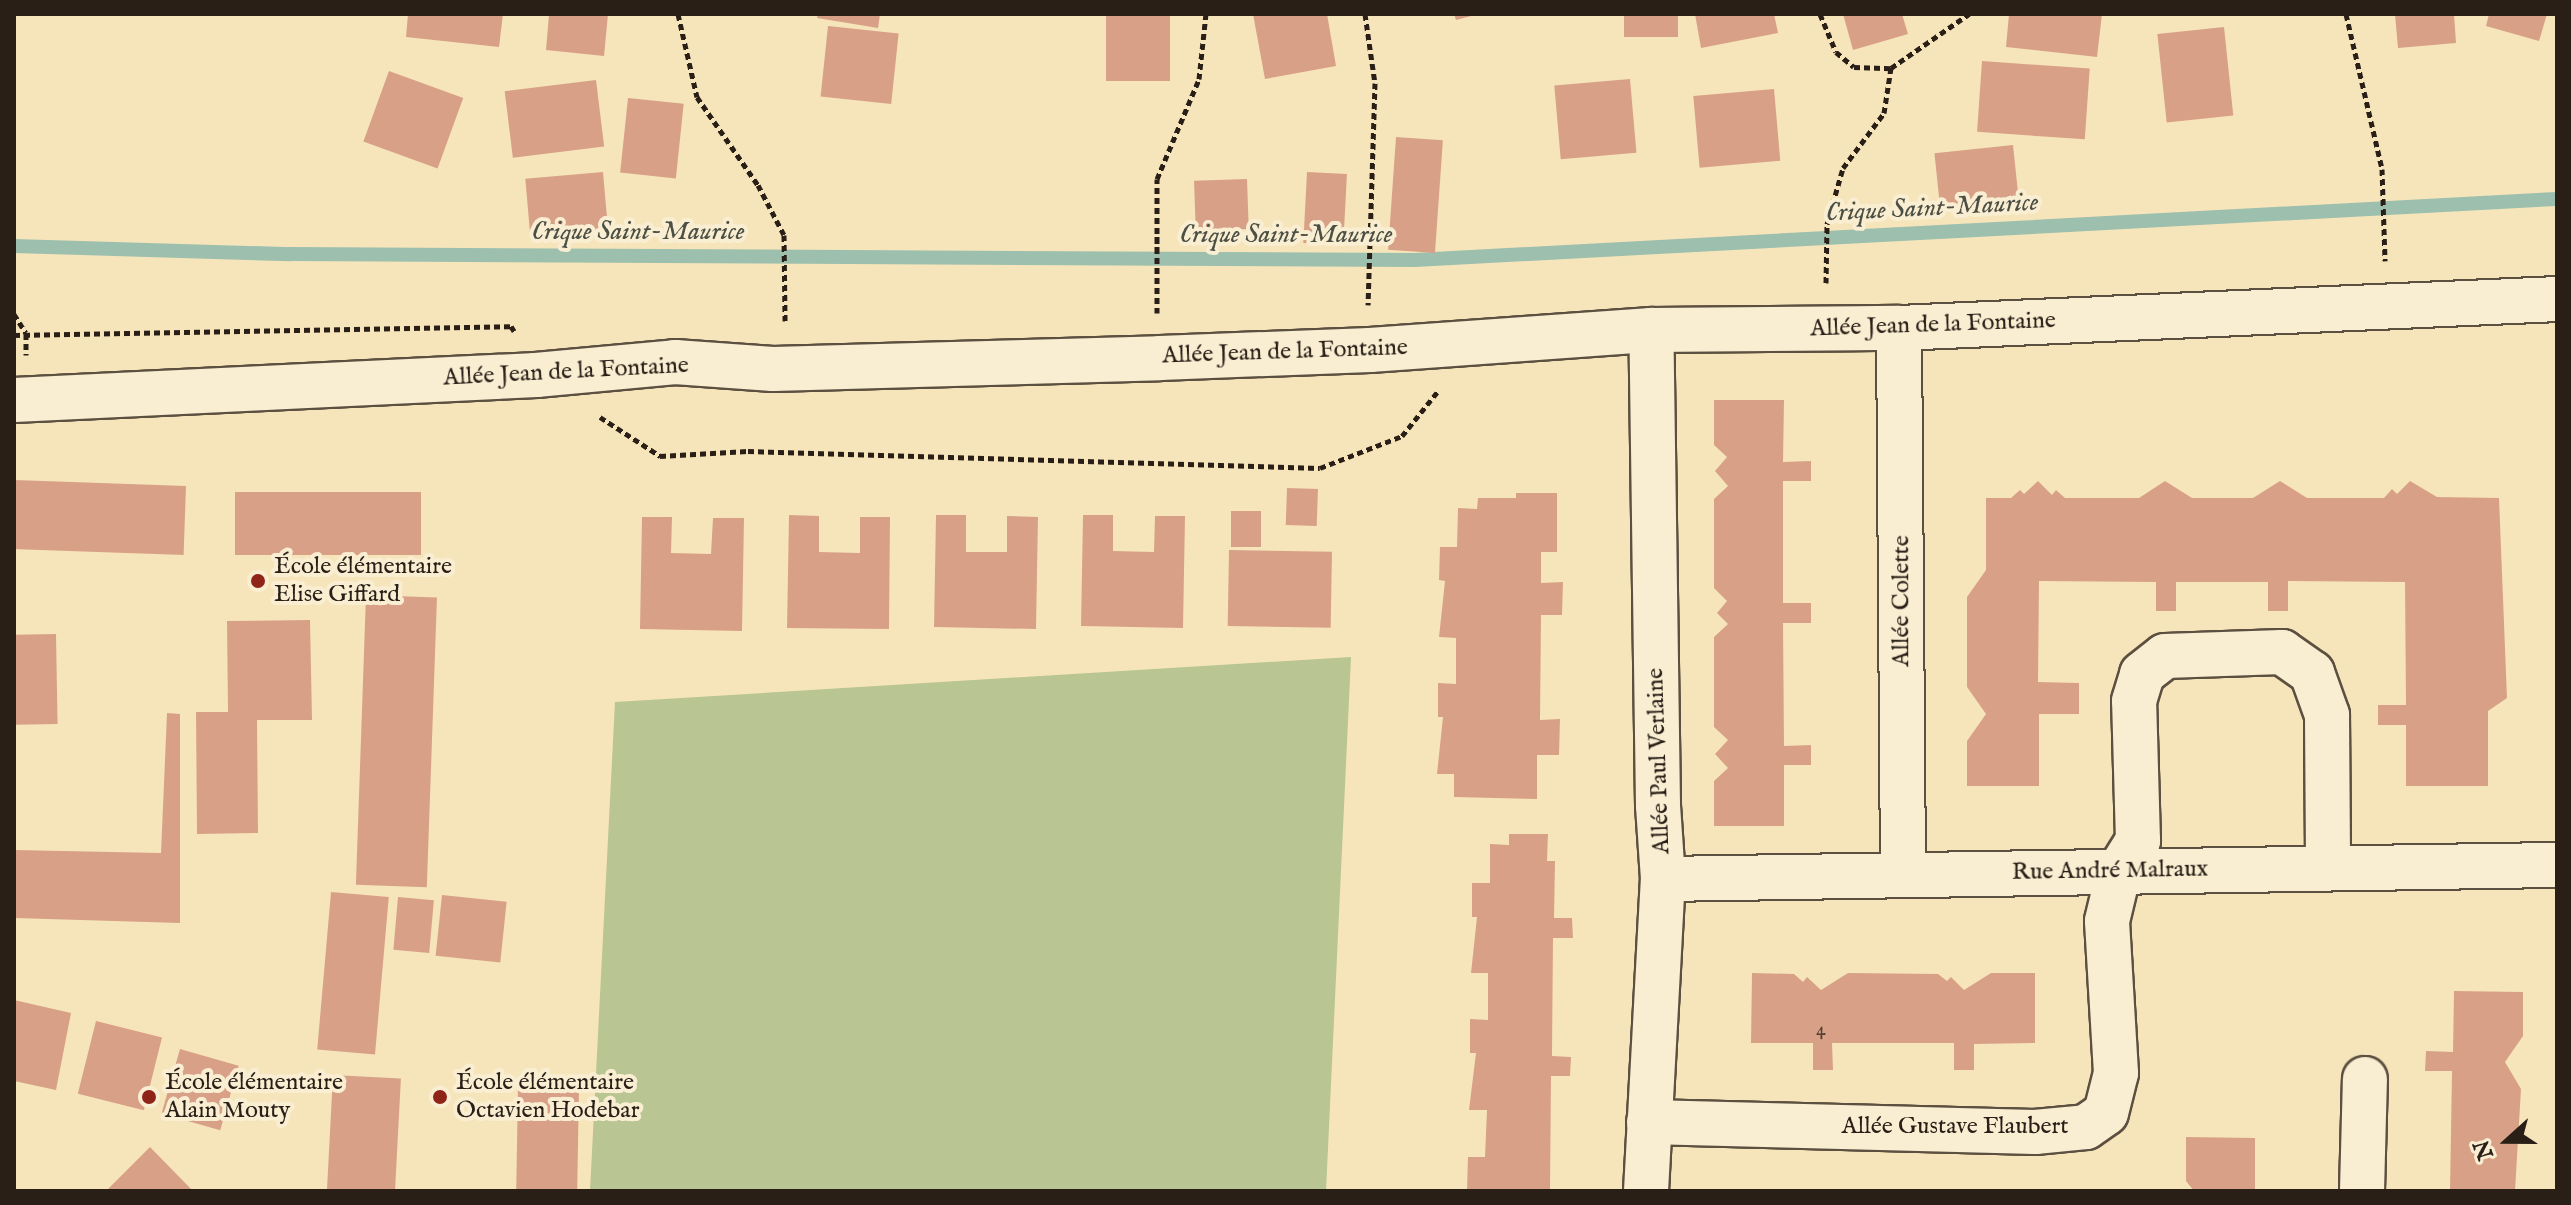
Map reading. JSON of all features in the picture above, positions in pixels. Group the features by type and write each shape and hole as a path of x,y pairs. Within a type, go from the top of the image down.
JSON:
{"street":[{"name":"Allée Jean de la Fontaine","path":"14,400 536,375 675,362 773,369 1160,358 1370,350 1651,330 1899,328 2557,299"},
{"name":"Allée Colette","path":"1899,328 1903,875"},
{"name":"Allée Paul Verlaine","path":"1646,1191 1663,879 1658,805 1651,330"},
{"name":"Allée Gustave Flaubert","path":"1649,1122 2035,1132 2086,1127 2106,1113 2114,1098 2107,921 2119,871 2138,841 2137,685 2152,665 2176,653 2282,652 2312,673 2327,715 2328,868"},
{"name":"Rue André Malraux","path":"1663,879 2557,865"},
{"path":"2362,1191 2365,1079"}],"path":[{"path":"678,14 697,97 758,185 784,235 789,309"},
{"path":"1155,291 1157,179 1199,79 1206,14"},
{"path":"1365,14 1375,83 1372,248 1368,291"},
{"path":"1820,14 1836,52 1854,67 1891,68 1969,14"},
{"path":"2346,14 2382,185 2383,231"},
{"path":"1825,256 1827,224 1843,168 1884,113 1891,68"}],"green space":[{"path":"1351,657 1326,1191 590,1191 615,702"}],"building":[{"path":"408,14 503,14 499,47 406,37"},
{"path":"549,14 608,14 604,56 546,50"},
{"path":"818,14 880,14 878,28 817,18"},
{"path":"1106,14 1170,14 1170,81 1106,81"},
{"path":"1253,14 1327,14 1336,66 1265,79"},
{"path":"1454,14 1475,14 1475,15 1456,20"},
{"path":"1624,14 1678,14 1678,37 1624,37"},
{"path":"1695,14 1774,14 1778,33 1701,48"},
{"path":"1843,14 1902,14 1908,34 1853,50"},
{"path":"2009,14 2102,14 2097,57 2006,47"},
{"path":"2395,14 2454,14 2456,43 2398,48"},
{"path":"2489,14 2547,14 2539,41 2486,26"},
{"path":"828,26 899,33 891,104 821,97"},
{"path":"2224,27 2233,116 2167,123 2157,34"},
{"path":"1982,61 2090,69 2085,139 1977,132"},
{"path":"389,71 463,98 438,168 363,141"},
{"path":"1630,79 1636,153 1561,159 1554,86"},
{"path":"596,80 604,147 513,158 505,91"},
{"path":"1774,89 1780,161 1700,168 1693,96"},
{"path":"628,98 684,104 676,178 620,173"},
{"path":"1396,137 1443,140 1435,253 1388,250"},
{"path":"2013,145 2019,205 1941,213 1934,153"},
{"path":"603,172 608,230 530,237 525,179"},
{"path":"1307,172 1347,174 1343,245 1303,243"},
{"path":"1247,179 1249,229 1196,231 1194,181"},
{"path":"1714,400 1784,400 1783,462 1811,461 1811,481 1783,481 1783,603 1811,603 1811,623 1783,623 1784,746 1811,745 1811,765 1784,765 1784,826 1714,826 1714,781 1728,768 1715,754 1728,740 1714,727 1714,637 1728,624 1717,613 1727,601 1714,588 1714,499 1728,486 1715,471 1727,457 1714,445"},
{"path":"14,480 186,486 184,555 14,549"},
{"path":"2038,481 2052,495 2056,490 2065,498 2139,498 2165,481 2192,498 2253,498 2280,481 2307,498 2384,498 2392,489 2397,494 2410,481 2437,497 2499,498 2507,698 2488,711 2488,786 2406,786 2406,725 2378,725 2378,705 2406,705 2405,582 2288,581 2288,611 2268,611 2268,582 2176,582 2176,611 2156,611 2156,582 2039,581 2038,682 2079,683 2079,714 2039,714 2039,786 1967,786 1967,741 1986,714 1967,687 1967,597 1986,570 1986,498 2011,498 2020,490 2024,494"},
{"path":"1287,488 1318,489 1317,526 1286,525"},
{"path":"235,492 421,492 421,555 235,555"},
{"path":"1516,493 1557,493 1557,552 1541,552 1541,583 1563,582 1562,615 1541,615 1540,720 1560,719 1559,755 1537,755 1537,799 1454,797 1454,774 1437,774 1443,717 1438,717 1438,683 1456,684 1456,638 1439,637 1445,581 1439,580 1440,547 1457,547 1458,508 1477,509 1478,498 1516,498"},
{"path":"1231,511 1261,511 1261,547 1231,547"},
{"path":"789,515 819,516 819,552 860,553 860,517 890,517 889,629 787,628"},
{"path":"936,515 966,515 966,552 1007,552 1007,516 1038,517 1036,629 934,627"},
{"path":"1083,515 1113,515 1113,551 1154,552 1155,516 1185,516 1183,628 1081,626"},
{"path":"642,517 672,517 671,553 711,554 713,518 744,518 742,631 640,629"},
{"path":"1229,550 1332,552 1331,628 1228,626"},
{"path":"366,595 437,597 427,887 356,885"},
{"path":"310,620 312,720 257,720 258,833 197,834 196,712 228,712 227,621"},
{"path":"56,634 58,724 16,725 14,635"},
{"path":"167,713 180,714 180,923 14,918 14,850 161,853"},
{"path":"1509,834 1548,834 1547,861 1555,861 1554,918 1572,918 1573,938 1553,938 1552,1056 1571,1057 1570,1076 1551,1076 1550,1191 1467,1190 1468,1157 1485,1157 1487,1110 1469,1110 1476,1053 1470,1053 1470,1019 1488,1020 1488,973 1471,973 1477,917 1472,917 1472,883 1490,883 1490,844 1509,845"},
{"path":"331,892 389,897 375,1054 317,1049"},
{"path":"442,895 507,902 500,962 436,956"},
{"path":"398,897 434,900 429,953 393,950"},
{"path":"1752,973 1794,974 1803,982 1807,977 1821,990 1848,973 1938,974 1947,981 1951,977 1964,990 1991,973 2035,973 2035,1043 1974,1044 1974,1070 1954,1070 1954,1043 1832,1043 1833,1070 1813,1070 1813,1043 1751,1043"},
{"path":"2454,991 2523,992 2523,1036 2505,1062 2521,1089 2515,1191 2450,1191 2452,1071 2425,1071 2426,1051 2453,1052"},
{"path":"14,1000 71,1013 56,1090 14,1081"},
{"path":"96,1021 162,1037 144,1110 78,1094"},
{"path":"180,1049 239,1066 220,1130 162,1113"},
{"path":"333,1075 401,1079 395,1191 327,1191"},
{"path":"518,1087 579,1088 577,1191 516,1191"},
{"path":"2186,1137 2255,1138 2255,1191 2194,1191 2186,1181"},
{"path":"150,1147 193,1191 106,1191"}],"waterway":[{"name":"Crique Saint-Maurice","path":"14,246 291,254 1415,260 2557,199"}],"place":[{"name":"École élémentaire Elise Giffard","path":"258,581"},
{"name":"École élémentaire Alain Mouty","path":"149,1097"},
{"name":"École élémentaire Octavien Hodebar","path":"440,1097"}]}
